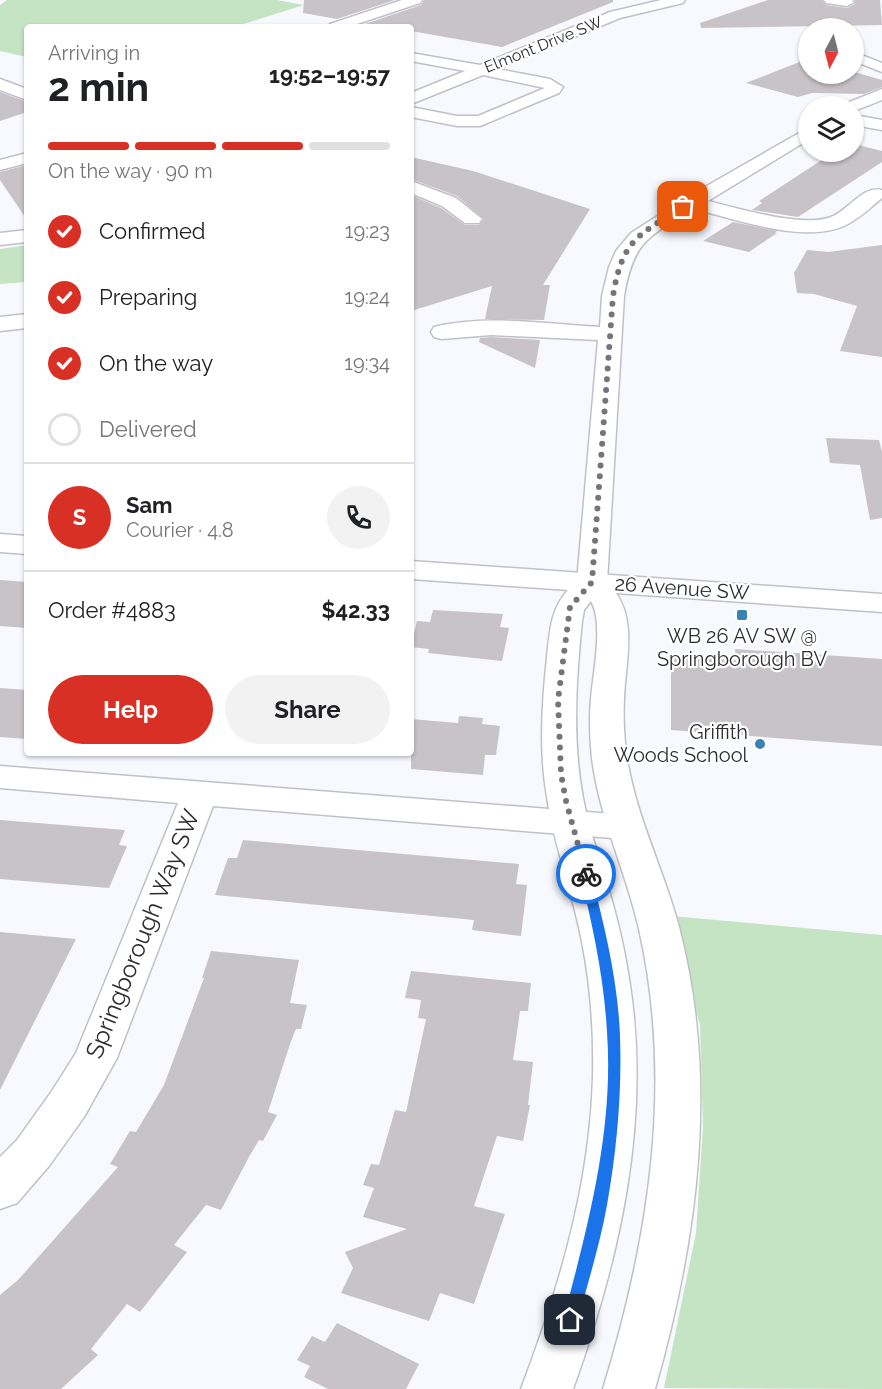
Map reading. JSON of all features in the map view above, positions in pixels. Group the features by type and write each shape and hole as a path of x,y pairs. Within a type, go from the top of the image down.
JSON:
{"street":[{"path":"344,24 415,0"},
{"name":"Elmont Drive SW","path":"414,98 615,15 678,0"},
{"path":"831,0 847,2"},
{"path":"414,58 545,82 555,87 553,90 480,121 457,121 414,113"},
{"path":"864,60 882,68"},
{"path":"864,101 882,94"},
{"path":"864,122 882,125"},
{"path":"547,1389 559,1359 582,1282 600,1206 610,1140 614,1080 614,1035 603,945 561,774 558,700 570,607 592,582 616,280 625,251 630,243 646,230 798,139"},
{"path":"0,165 24,159"},
{"path":"414,188 449,202 472,219"},
{"path":"691,203 800,225 820,225 837,222 876,194"},
{"path":"0,239 24,236"},
{"path":"0,324 24,321"},
{"path":"442,332 490,328 610,334"},
{"name":"26 Avenue SW","path":"414,570 882,603"},
{"path":"592,582 611,609 607,737 617,801 659,927 673,1000 677,1079 676,1150 671,1203 658,1284 629,1389"},
{"name":"Springborough Way SW","path":"0,777 626,827"},
{"name":"Springborough Way SW","path":"0,1189 40,1143 68,1104 95,1058 200,794"}],"green space":[{"path":"7,0 277,0 304,5 244,24 24,24 24,56 0,51 0,5"},
{"path":"24,245 24,282 0,284 0,249"},
{"path":"671,916 882,935 882,1389 664,1388 696,1233 703,1127 700,1025"}],"building":[{"path":"304,0 395,0 337,19 303,13"},
{"path":"424,0 613,0 613,2 502,47 414,32 414,24 365,24 421,5"},
{"path":"768,0 822,0 826,5 847,8 855,4 855,0 880,0 882,25 864,25 864,18 798,18 798,26 701,28 700,23"},
{"path":"798,63 798,84 864,84 864,75 882,80 882,87 864,94 812,93 798,97 746,83"},
{"path":"0,92 24,101 24,113 0,121"},
{"path":"864,146 882,151 882,162 798,217 752,210 762,203 759,201 819,162 864,162"},
{"path":"414,158 473,171 590,209 543,285 550,285 544,320 485,319 492,286 414,310 414,196 441,208 465,225 479,225 484,219 457,196 414,180"},
{"path":"24,166 24,216 0,180 0,172"},
{"path":"733,222 777,231 775,233 777,233 749,252 703,241"},
{"path":"882,245 882,357 840,351 857,306 814,294 797,293 794,273 807,250 828,252"},
{"path":"480,338 540,340 535,368 479,342"},
{"path":"826,438 879,440 882,452 882,518 870,520 860,465 830,463"},
{"path":"0,580 24,582 24,628 0,626"},
{"path":"433,610 503,614 500,627 509,628 502,661 428,653 429,649 414,647 417,621 430,622"},
{"path":"735,649 882,659 882,746 671,730 671,656 736,660"},
{"path":"0,688 24,690 24,739 0,737"},
{"path":"459,716 483,718 482,724 500,726 496,755 485,755 483,775 411,769 411,756 414,756 414,719 458,723"},
{"path":"0,820 125,830 119,845 127,846 109,888 0,879"},
{"path":"243,840 519,864 516,884 527,885 521,936 472,930 474,920 215,895 228,858 237,858"},
{"path":"0,932 76,939 0,1090"},
{"path":"211,951 299,960 290,1003 307,1005 301,1029 296,1029 290,1044 268,1112 277,1115 263,1141 259,1140 221,1210 206,1205 174,1245 187,1252 140,1312 127,1304 91,1349 98,1355 61,1389 0,1389 0,1295 18,1280 118,1167 110,1164 130,1131 136,1132 164,1085 204,978 202,978"},
{"path":"411,971 531,983 528,1011 520,1011 513,1060 533,1062 528,1105 530,1105 523,1141 497,1136 474,1206 505,1214 474,1304 440,1293 429,1321 341,1293 353,1268 345,1252 407,1229 363,1217 374,1188 363,1185 371,1164 379,1165 395,1110 406,1112 426,1019 418,1018 421,1000 405,998"},
{"path":"337,1323 419,1364 406,1389 328,1389 304,1377 310,1366 297,1360 312,1336 325,1342"}],"way so far":[{"path":"586,874 561,774 558,700 570,607 592,582 613,296 621,261 630,243 683,207"}],"place":[{"name":"WB 26 AV SW @ Springborough BV","path":"742,615"},
{"name":"Griffith Woods School","path":"760,744"}],"route":[{"path":"570,1320 582,1282 600,1206 610,1140 614,1080 614,1035 610,993 603,945 586,874"}]}
